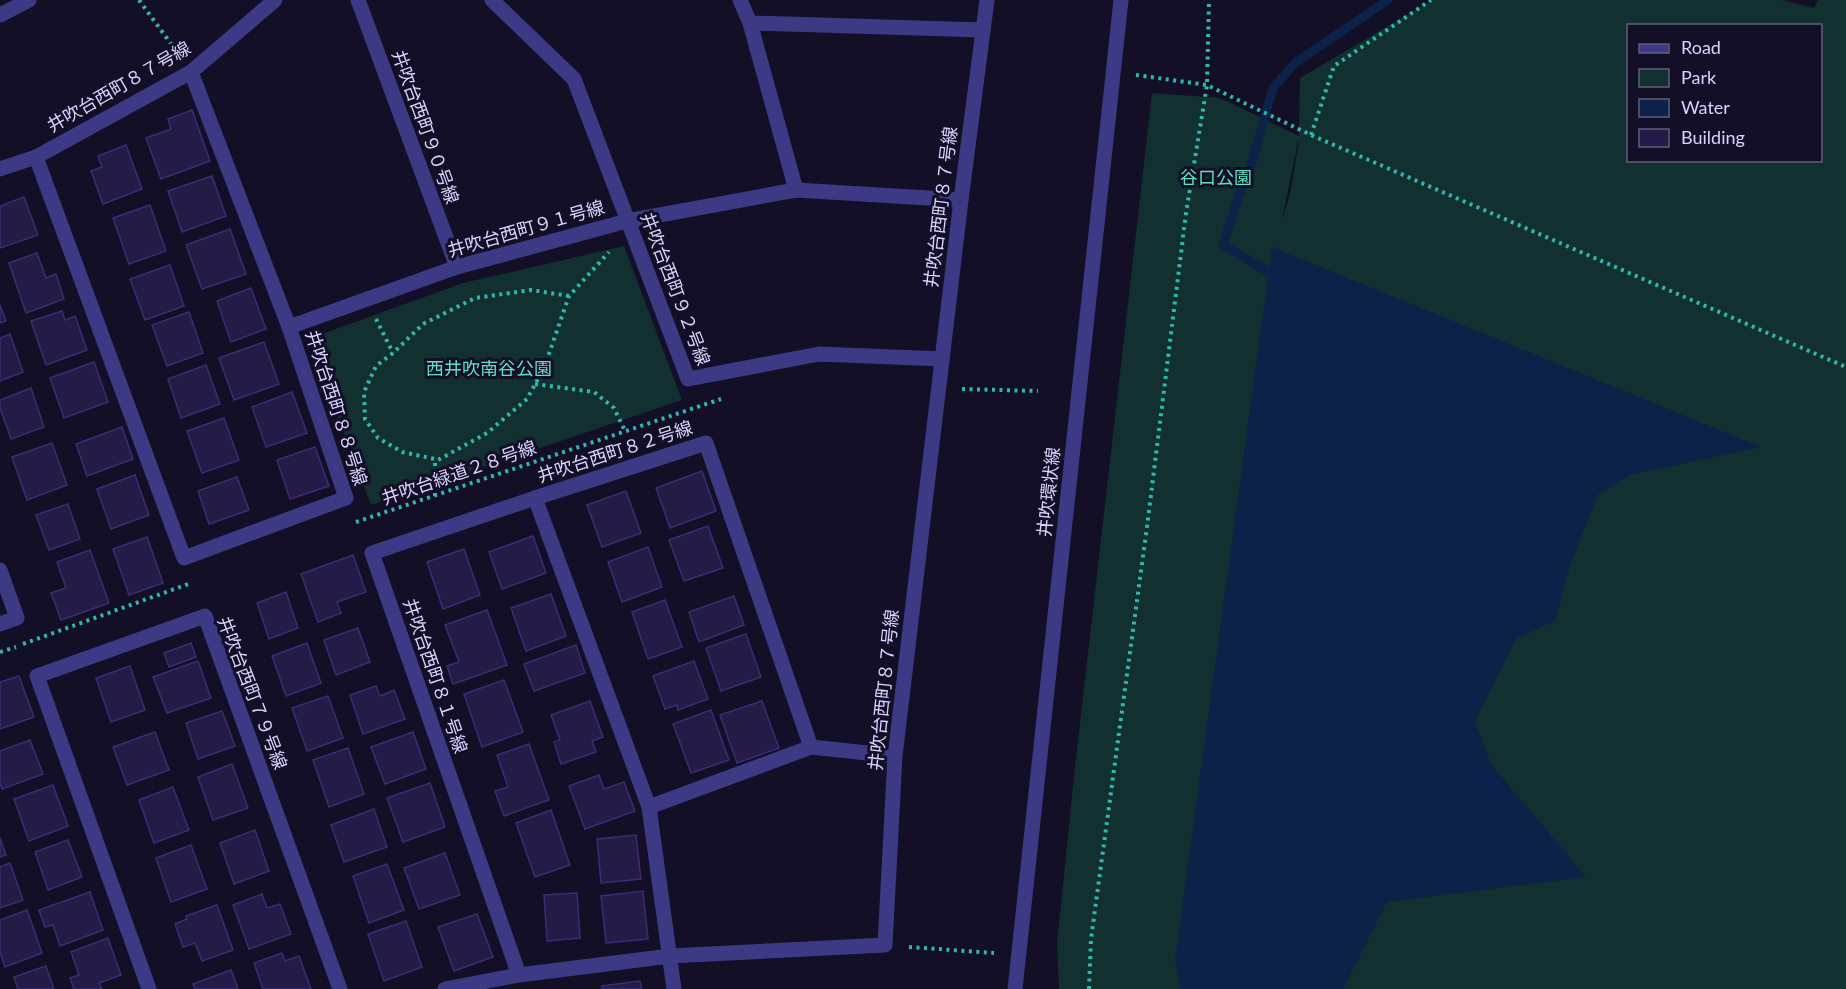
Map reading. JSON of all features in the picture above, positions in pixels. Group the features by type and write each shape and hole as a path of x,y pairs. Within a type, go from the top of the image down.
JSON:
{"street":[{"path":"0,15 29,0"},
{"name":"井吹台西町８７号線","path":"0,169 36,157 191,72 275,0"},
{"name":"井吹台西町９０号線","path":"358,0 456,267"},
{"name":"井吹台西町９２号線","path":"492,0 574,79 688,380 819,354 942,359"},
{"path":"740,0 750,23 796,190"},
{"name":"井吹台西町８７号線","path":"885,945 895,756 960,200 987,0"},
{"name":"井吹環状線","path":"1015,989 1121,0"},
{"path":"750,23 983,30"},
{"name":"井吹台西町８８号線","path":"36,157 184,558 346,498 289,327 191,72"},
{"name":"井吹台西町９１号線","path":"289,327 456,267 629,225 796,190 960,200"},
{"name":"井吹台西町８２号線","path":"674,989 648,807 536,498 706,443 811,747"},
{"name":"井吹台西町８１号線","path":"519,975 372,553 536,498"},
{"path":"0,570 17,618 0,624"},
{"name":"井吹台西町７９号線","path":"149,989 37,676 205,616 340,989"},
{"path":"648,807 811,747 895,756"},
{"path":"445,989 519,975 670,956 885,945"}],"path":[{"path":"139,0 191,72"},
{"path":"1089,989 1091,939 1147,527 1186,213 1207,85 1209,0"},
{"path":"1311,135 1334,66 1431,0"},
{"path":"1114,72 1207,85 1311,135 1846,367"},
{"path":"569,296 531,290 475,298 423,324 376,366 364,392 365,419 378,438 402,452 438,460 487,433 527,399 544,368 569,296 629,225"},
{"path":"366,300 393,353"},
{"path":"535,384 594,392 615,408 625,431"},
{"path":"939,388 1038,391"},
{"name":"井吹台緑道２８号線","path":"345,526 722,399"},
{"path":"435,459 435,495"},
{"path":"0,652 201,579"},
{"path":"885,945 1019,954"}],"green space":[{"name":"谷口公園","path":"1432,0 1782,0 1814,8 1818,0 1846,0 1846,989 1059,989 1057,943 1075,767 1152,93 1220,98 1299,136 1300,78","holes":["1299,141 1290,194 1282,220"]},
{"name":"西井吹南谷公園","path":"624,246 682,400 371,505 308,339 463,283"}],"water":[{"path":"1272,247 1761,447 1633,474 1598,494 1570,566 1555,621 1517,638 1475,721 1491,764 1586,877 1387,902 1343,989 1181,989 1175,960"}],"building":[{"path":"192,110 210,161 161,179 146,138 171,129 168,119"},
{"path":"126,145 142,189 103,204 91,171 102,167 98,156"},
{"path":"212,176 226,216 182,232 168,191"},
{"path":"24,197 38,235 0,248 0,206"},
{"path":"150,205 166,251 129,264 113,218"},
{"path":"230,229 246,274 202,289 186,245"},
{"path":"37,253 46,278 56,274 64,299 26,313 9,263"},
{"path":"170,265 184,306 145,320 130,279"},
{"path":"251,288 266,329 231,342 217,301"},
{"path":"0,305 6,321 0,323"},
{"path":"62,311 65,320 75,316 87,350 46,365 31,321"},
{"path":"189,312 203,353 167,366 152,325"},
{"path":"10,334 23,372 0,381 0,338"},
{"path":"264,342 279,384 234,400 219,358"},
{"path":"94,362 108,402 64,418 50,378"},
{"path":"206,365 220,404 181,418 168,379"},
{"path":"31,388 44,427 11,439 0,408 0,400"},
{"path":"292,392 307,433 266,447 252,407"},
{"path":"224,418 239,460 202,473 187,431"},
{"path":"122,427 133,459 87,476 76,444"},
{"path":"52,443 67,485 27,500 12,457"},
{"path":"315,447 329,486 290,499 277,460"},
{"path":"702,471 716,511 670,528 656,488"},
{"path":"135,475 149,515 111,529 97,489"},
{"path":"237,477 249,510 209,524 198,491"},
{"path":"626,491 641,533 602,547 587,505"},
{"path":"68,504 80,539 49,550 36,515"},
{"path":"708,526 723,568 684,581 669,540"},
{"path":"533,536 546,573 502,589 489,552"},
{"path":"147,537 163,583 129,595 113,549"},
{"path":"648,547 662,587 622,602 608,562"},
{"path":"464,549 480,595 443,609 427,562"},
{"path":"90,550 109,603 61,620 51,593 66,588 57,562"},
{"path":"353,555 366,592 337,602 341,613 318,622 301,574"},
{"path":"286,592 298,628 269,639 257,603"},
{"path":"551,594 566,636 526,651 511,608"},
{"path":"734,596 744,625 699,642 689,612"},
{"path":"665,600 682,647 648,659 632,612"},
{"path":"487,610 507,665 453,684 447,666 459,662 445,625"},
{"path":"358,628 370,662 336,675 324,640"},
{"path":"746,634 761,677 721,691 706,648"},
{"path":"191,643 196,657 169,667 164,653"},
{"path":"307,643 321,683 286,696 272,656"},
{"path":"576,645 585,673 534,691 524,664"},
{"path":"198,661 211,698 167,713 153,677"},
{"path":"694,661 708,699 678,710 677,705 665,709 653,676"},
{"path":"130,666 145,710 111,722 96,678"},
{"path":"19,676 34,717 0,729 0,682"},
{"path":"504,680 523,732 482,747 464,694"},
{"path":"376,686 380,696 394,690 405,719 363,734 350,695"},
{"path":"328,696 343,738 307,751 292,708"},
{"path":"590,701 603,737 592,741 596,752 561,764 554,742 560,740 551,715"},
{"path":"762,701 779,748 737,763 720,715"},
{"path":"711,710 729,760 691,773 673,724"},
{"path":"222,711 235,746 198,759 186,723"},
{"path":"155,732 169,770 127,785 113,747"},
{"path":"413,732 426,769 385,784 371,747"},
{"path":"30,740 43,774 2,789 0,751"},
{"path":"529,744 549,800 504,816 495,791 508,787 497,755"},
{"path":"348,748 364,794 329,807 313,760"},
{"path":"232,764 248,808 213,820 198,777"},
{"path":"599,775 604,789 624,782 635,811 585,829 569,786"},
{"path":"430,783 445,827 403,842 387,798"},
{"path":"53,785 68,826 29,841 14,799"},
{"path":"173,787 189,830 154,843 139,800"},
{"path":"374,809 387,847 344,862 331,825"},
{"path":"551,810 570,865 535,877 516,823"},
{"path":"255,830 269,871 234,884 220,843"},
{"path":"636,835 641,879 601,883 597,839"},
{"path":"0,838 6,855 0,857"},
{"path":"68,840 82,877 48,890 35,852"},
{"path":"191,845 207,889 171,902 156,858"},
{"path":"445,853 460,895 419,909 404,868"},
{"path":"10,863 23,900 0,908 0,867"},
{"path":"387,864 404,910 369,923 353,876"},
{"path":"643,891 648,939 606,943 601,896"},
{"path":"90,892 103,930 60,946 53,925 45,927 39,910"},
{"path":"577,893 580,938 547,941 544,895"},
{"path":"262,894 267,908 280,904 291,934 249,949 233,905"},
{"path":"217,905 233,950 202,961 195,943 183,947 175,924 187,919 186,916"},
{"path":"27,910 42,953 5,967 0,952 0,920"},
{"path":"477,914 493,957 454,971 438,927"},
{"path":"406,921 422,967 384,981 368,934"},
{"path":"108,938 121,975 99,983 102,989 74,989 70,978 79,975 71,952"},
{"path":"282,953 285,961 299,956 311,989 263,989 254,963"},
{"path":"46,966 54,989 18,989 14,977"},
{"path":"231,970 238,989 195,989 193,984"},
{"path":"640,981 642,989 602,989 602,986"}],"waterway":[{"path":"1269,272 1223,245 1250,169 1273,88 1295,63 1388,0"}]}
